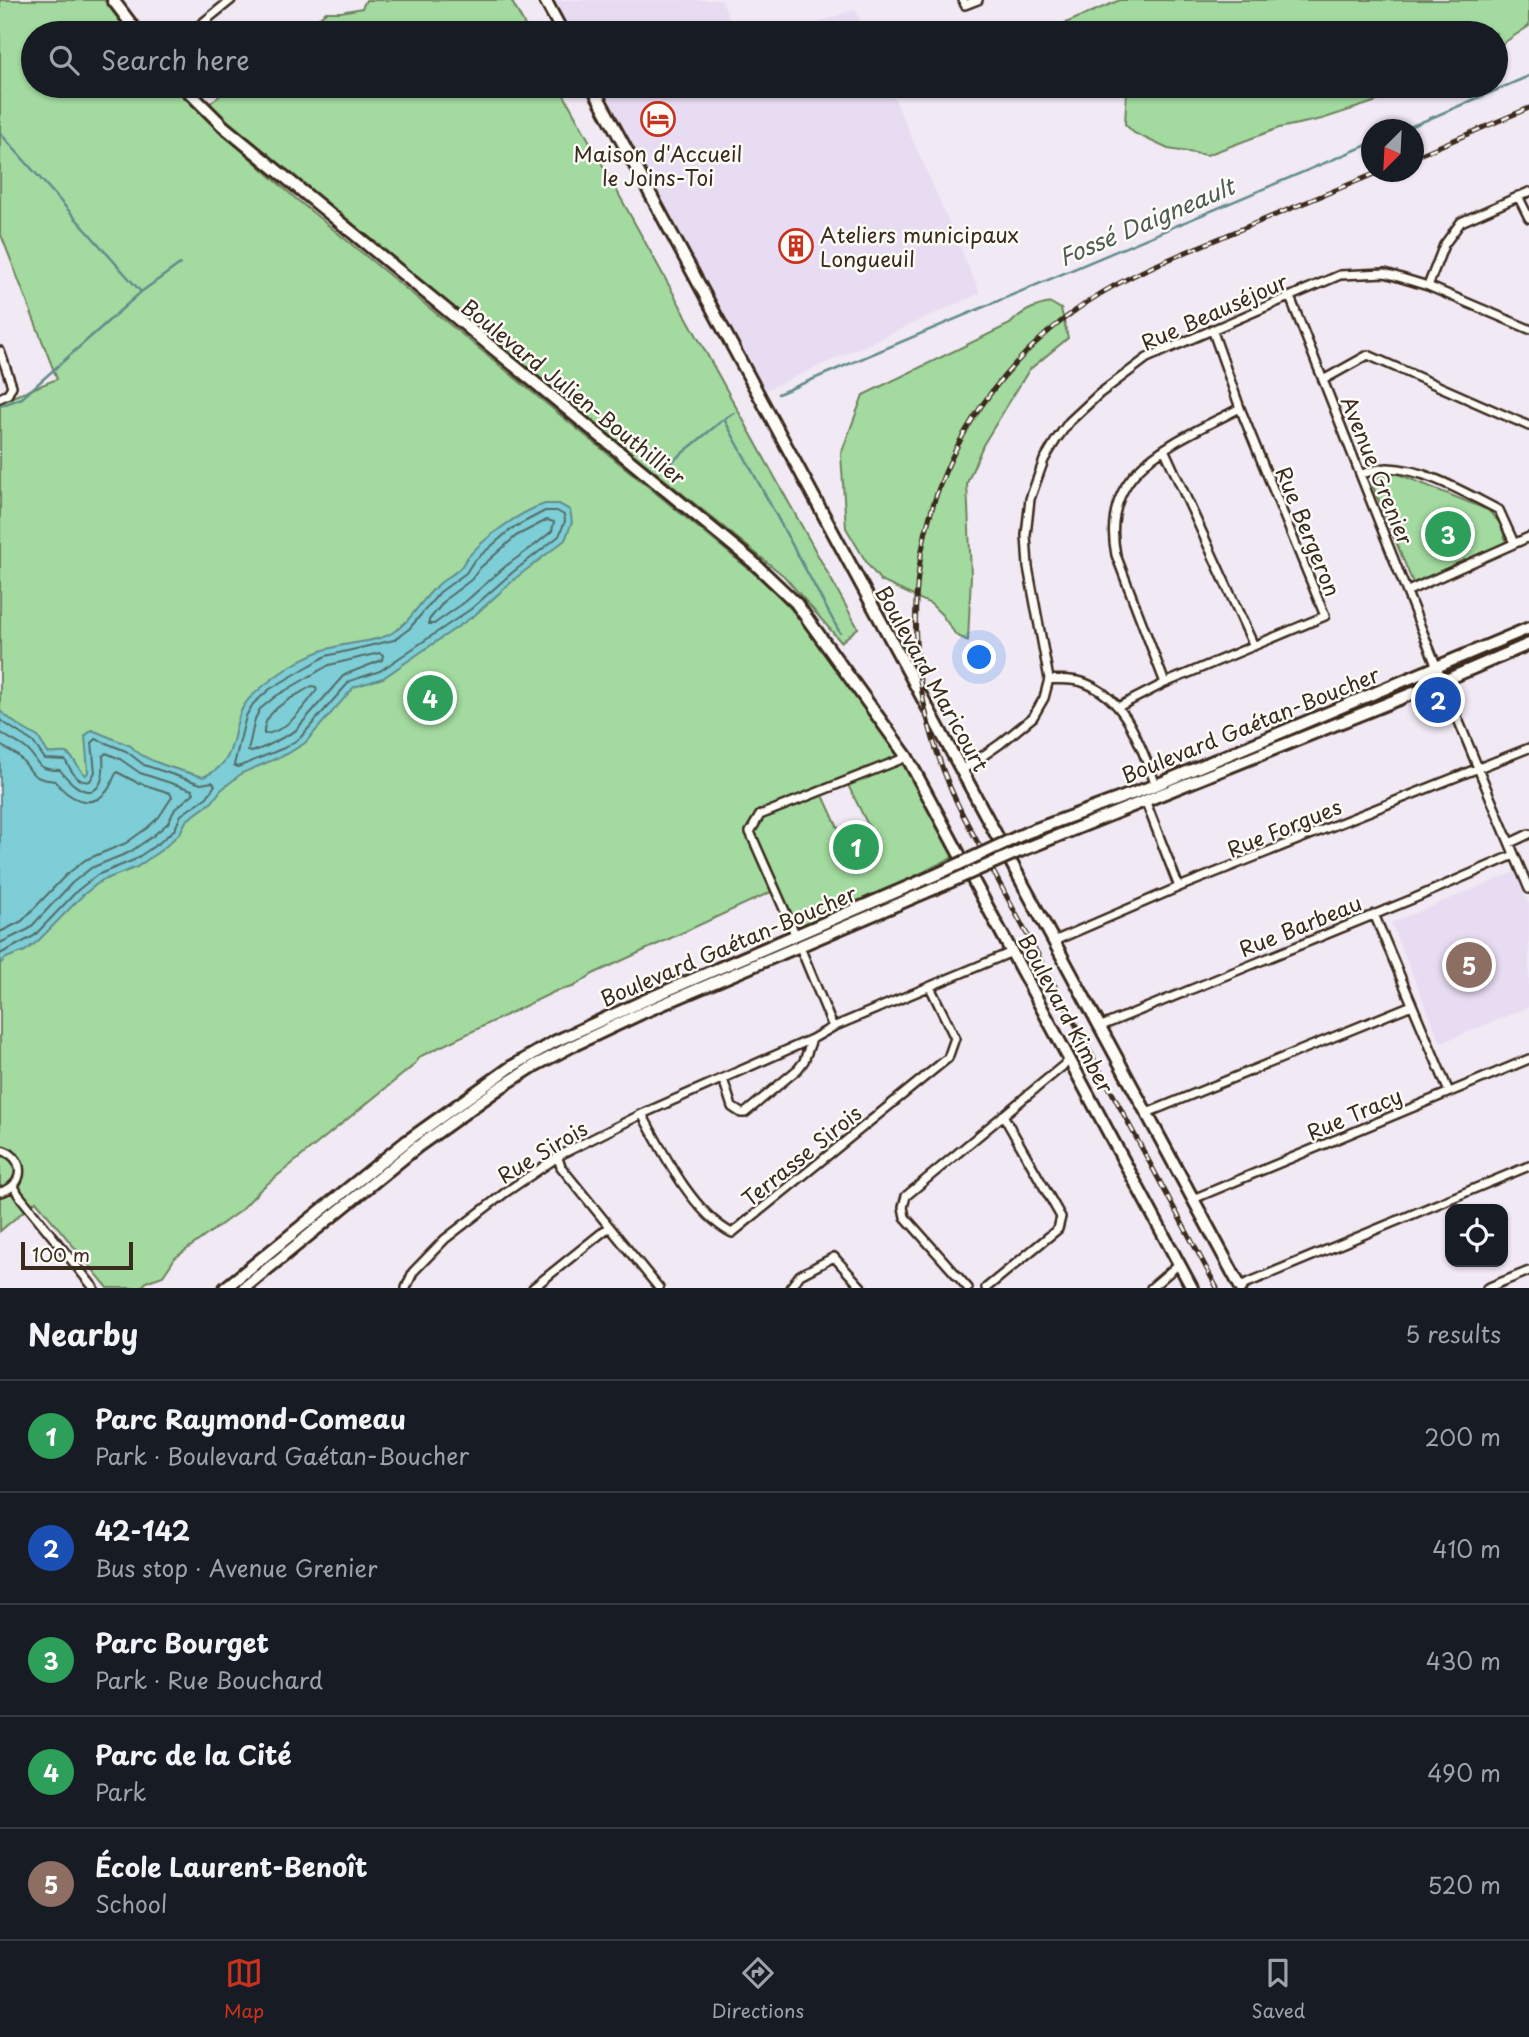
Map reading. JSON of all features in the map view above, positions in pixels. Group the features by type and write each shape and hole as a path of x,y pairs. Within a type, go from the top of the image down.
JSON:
{"street":[{"path":"113,0 129,21"},
{"path":"205,21 231,0"},
{"path":"545,0 557,21"},
{"path":"964,3 978,0"},
{"name":"Boulevard Julien-Bouthillier","path":"195,98 223,125 334,218 753,562 796,603 907,757"},
{"name":"Boulevard Maricourt","path":"598,98 1240,1287"},
{"path":"1428,286 1444,246 1461,222 1529,192"},
{"path":"1518,196 1529,218"},
{"name":"Rue Beauséjour","path":"1049,678 1028,567 1026,535 1030,499 1044,460 1069,422 1099,394 1147,358 1340,275 1385,273 1428,286 1529,329"},
{"name":"Avenue Grenier","path":"1290,297 1408,591 1441,682 1529,889"},
{"name":"Rue Bergeron","path":"1120,706 1165,683 1325,616 1240,408 1212,329"},
{"path":"0,351 12,386 8,394 0,398"},
{"path":"1323,380 1368,355 1529,426"},
{"path":"1165,683 1116,555 1112,537 1118,498 1128,481 1145,463 1164,449 1240,408"},
{"path":"1164,449 1254,646"},
{"path":"1361,474 1385,468 1413,471 1474,498 1499,510 1514,543"},
{"path":"1408,591 1529,537"},
{"name":"Boulevard Gaétan-Boucher","path":"923,888 1028,832 1156,785 1529,628"},
{"name":"Boulevard Gaétan-Boucher","path":"244,1288 417,1147 511,1080 572,1045 798,941 923,888 1441,682 1529,644"},
{"path":"961,771 1033,717 1044,698 1049,678 1082,682 1120,706 1156,785"},
{"name":"Rue Forgues","path":"1054,941 1179,887 1529,748"},
{"path":"834,1027 750,832 760,815 907,757"},
{"name":"Boulevard Kimber","path":"907,757 1192,1288"},
{"path":"1145,800 1179,887"},
{"path":"1510,843 1529,834"},
{"name":"Rue Barbeau","path":"1099,1027 1514,855"},
{"path":"1374,914 1449,1092"},
{"name":"Boulevard Gaétan-Boucher","path":"225,1288 407,1141 504,1071 554,1042 652,997 798,941"},
{"name":"Rue Sirois","path":"406,1288 413,1272 445,1239 506,1192 558,1158 642,1114 834,1027 1012,952"},
{"name":"Terrasse Sirois","path":"642,1114 676,1176 718,1226 732,1233 948,1058 955,1038 930,986"},
{"path":"1147,1113 1412,1005"},
{"path":"723,1079 732,1107 745,1113 798,1069 812,1039"},
{"name":"Rue Tracy","path":"1193,1199 1529,1059"},
{"path":"968,1288 905,1217 903,1207 906,1196 1070,1060"},
{"path":"986,1288 1058,1228 1061,1217 1003,1115"},
{"path":"0,1150 9,1152 18,1161 20,1174 14,1186 0,1192"},
{"path":"558,1158 561,1167 659,1288"},
{"path":"1240,1287 1529,1166"},
{"path":"14,1186 94,1288"},
{"path":"533,1288 609,1227"},
{"path":"790,1288 800,1275 834,1257 862,1288"},
{"path":"1150,1288 1180,1264"},
{"path":"1487,1288 1529,1271"}],"shaded area":[{"path":"549,0 722,0 730,21 560,21"},
{"path":"855,9 860,21 822,21"},
{"path":"603,98 894,98 980,293 762,392"},
{"path":"1515,872 1529,905 1529,1007 1441,1043 1391,923"}],"green space":[{"path":"0,0 104,0 120,21 21,21 21,98 185,98 295,198 772,588 817,638 907,757 959,854 796,936 775,890 421,1056 413,1066 261,1189 241,1210 175,1258 163,1276 148,1281 140,1288 108,1288 36,1201 0,1231 0,402 57,379 0,232","holes":["846,781 869,827 843,839 821,791"]},
{"path":"366,0 511,0 522,21 314,21 326,12 362,8"},
{"path":"1120,0 1529,0 1529,26 1508,40 1508,21 1070,21"},
{"path":"217,98 566,98 858,628 841,642 784,576 205,107"},
{"path":"1126,98 1386,98 1322,119 1279,128 1207,155 1168,149 1134,133 1125,124"},
{"path":"1051,303 1061,309 1068,338 1029,370 983,445 967,483 971,575 968,641 956,635 931,604 881,581 868,565 846,528 841,454 863,395 1010,324 1029,310"},
{"path":"1396,473 1488,510 1501,524 1506,543 1413,583 1371,482 1375,478"}],"water":[{"path":"545,504 559,504 570,510 572,522 565,540 517,577 475,615 383,678 354,687 305,743 287,754 242,773 221,790 212,802 186,821 180,833 164,848 137,867 101,881 83,895 38,941 0,964 0,711 38,737 48,753 69,755 86,775 85,736 92,730 131,746 154,761 203,777 217,769 225,760 231,750 244,705 271,680 313,654 392,633 405,623 439,584 462,566 483,542 513,519"}],"waterway":[{"name":"Fossé Daigneault","path":"1508,85 1529,76"},
{"name":"Fossé Daigneault","path":"1424,121 1478,98"},
{"path":"0,133 141,292"},
{"name":"Fossé Daigneault","path":"778,394 1361,148"},
{"path":"0,406 22,398 141,292 180,264"},
{"name":"Fossé Daigneault","path":"734,413 724,419 840,633"},
{"path":"663,469 723,420"}],"railway":[{"path":"1424,153 1529,108"},
{"path":"1217,1288 964,817 935,747 919,675 916,604 925,534 947,467 982,405 1029,349 1089,301 1122,282 1156,265 1361,180"}],"place":[{"name":"Maison d'Accueil le Joins-Toi","path":"658,119"},
{"name":"Ateliers municipaux Longueuil","path":"796,246"},
{"name":"Parc Bourget","path":"1448,534"},
{"name":"Parc de la Cité","path":"430,698"},
{"name":"42-142","path":"1438,700"},
{"name":"Parc Raymond-Comeau","path":"856,847"},
{"name":"École Laurent-Benoît","path":"1469,965"}]}
